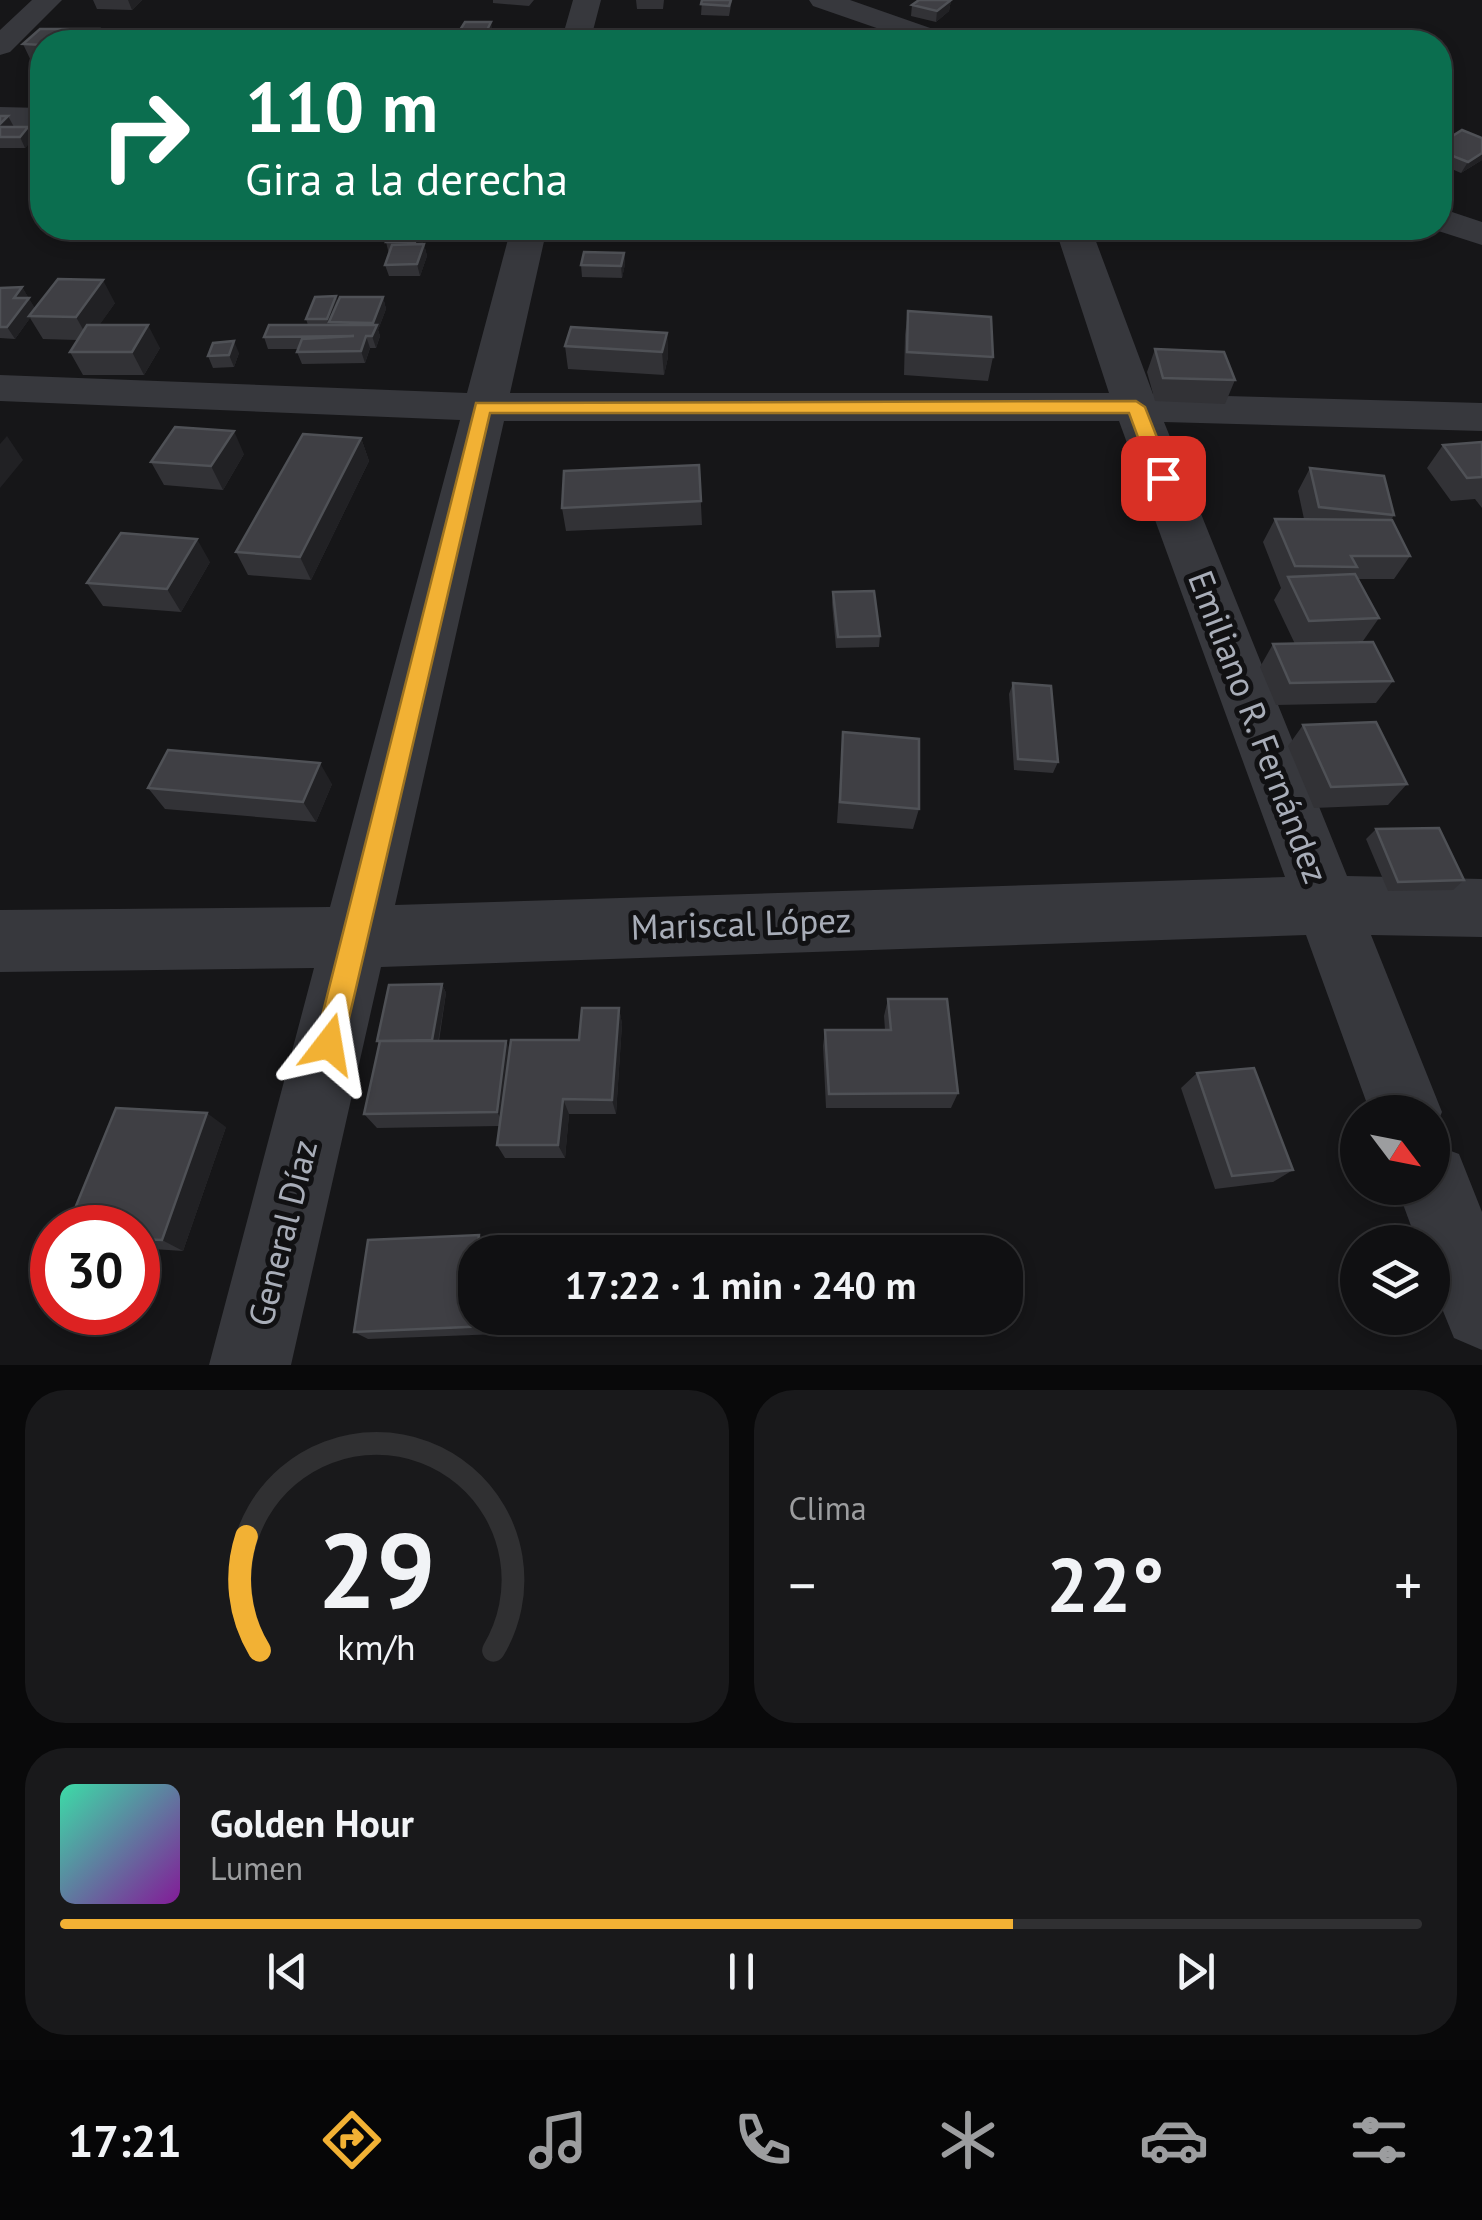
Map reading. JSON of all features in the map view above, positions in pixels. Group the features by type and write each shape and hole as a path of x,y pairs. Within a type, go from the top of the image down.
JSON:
{"street":[{"path":"0,46 48,0"},
{"path":"579,30 587,0"},
{"path":"822,0 908,30"},
{"path":"0,116 30,117"},
{"path":"1452,223 1482,234"},
{"name":"General Díaz","path":"250,1365 526,240"},
{"name":"Emiliano R. Fernández","path":"1077,240 1136,407 1399,1095"},
{"path":"0,388 482,408 1136,407 1482,418"},
{"name":"Mariscal López","path":"0,941 355,937 1326,905 1482,908"},
{"path":"1441,1205 1482,1310"}],"building":[{"path":"702,0 731,0 729,6 701,4"},
{"path":"919,0 951,0 937,11 912,5"},
{"path":"465,22 491,22 487,30 460,30"},
{"path":"0,127 28,127 20,137 0,137"},
{"path":"1462,130 1482,138 1482,153 1468,162 1452,156 1452,136"},
{"path":"424,244 417,264 385,265 392,245"},
{"path":"584,252 624,253 621,266 581,265"},
{"path":"58,279 103,280 76,317 29,316"},
{"path":"22,287 14,298 29,298 7,327 0,327 0,288"},
{"path":"336,296 327,319 306,319 315,297"},
{"path":"340,297 383,297 373,323 329,322"},
{"path":"908,311 991,317 993,357 907,352"},
{"path":"87,325 148,325 132,352 70,352"},
{"path":"269,325 377,325 372,336 366,336 361,351 297,352 302,339 354,336 264,337"},
{"path":"571,327 667,333 662,352 565,346"},
{"path":"234,341 229,355 208,356 213,343"},
{"path":"1155,349 1224,352 1235,380 1163,378"},
{"path":"175,427 234,431 211,466 151,462"},
{"path":"303,434 361,438 300,557 236,552"},
{"path":"1482,442 1482,477 1467,478 1443,445"},
{"path":"699,465 701,501 562,508 564,471"},
{"path":"1310,468 1384,476 1394,515 1319,507"},
{"path":"1275,519 1392,520 1410,556 1351,556 1357,567 1295,566"},
{"path":"121,533 197,539 167,589 87,583"},
{"path":"1355,574 1379,618 1309,621 1288,577"},
{"path":"874,591 880,636 838,637 833,592"},
{"path":"1373,642 1393,681 1290,683 1273,644"},
{"path":"1013,683 1051,686 1058,762 1018,759"},
{"path":"1376,722 1407,784 1331,787 1303,725"},
{"path":"843,732 919,739 919,809 840,802"},
{"path":"168,750 320,763 303,802 148,788"},
{"path":"1439,828 1464,880 1398,882 1376,829"},
{"path":"442,984 432,1040 377,1041 389,985"},
{"path":"888,999 947,999 958,1093 829,1094 825,1030 891,1030"},
{"path":"582,1008 619,1008 612,1100 563,1099 558,1145 497,1145 511,1040 579,1040"},
{"path":"380,1041 506,1041 497,1112 364,1114"},
{"path":"1254,1068 1293,1170 1232,1176 1197,1073"},
{"path":"116,1108 207,1113 162,1240 160,1205 76,1205"},
{"path":"458,1236 458,1327 354,1332 368,1240"}],"route":[{"path":"329,1044 482,408 1136,407 1163,478"}]}
